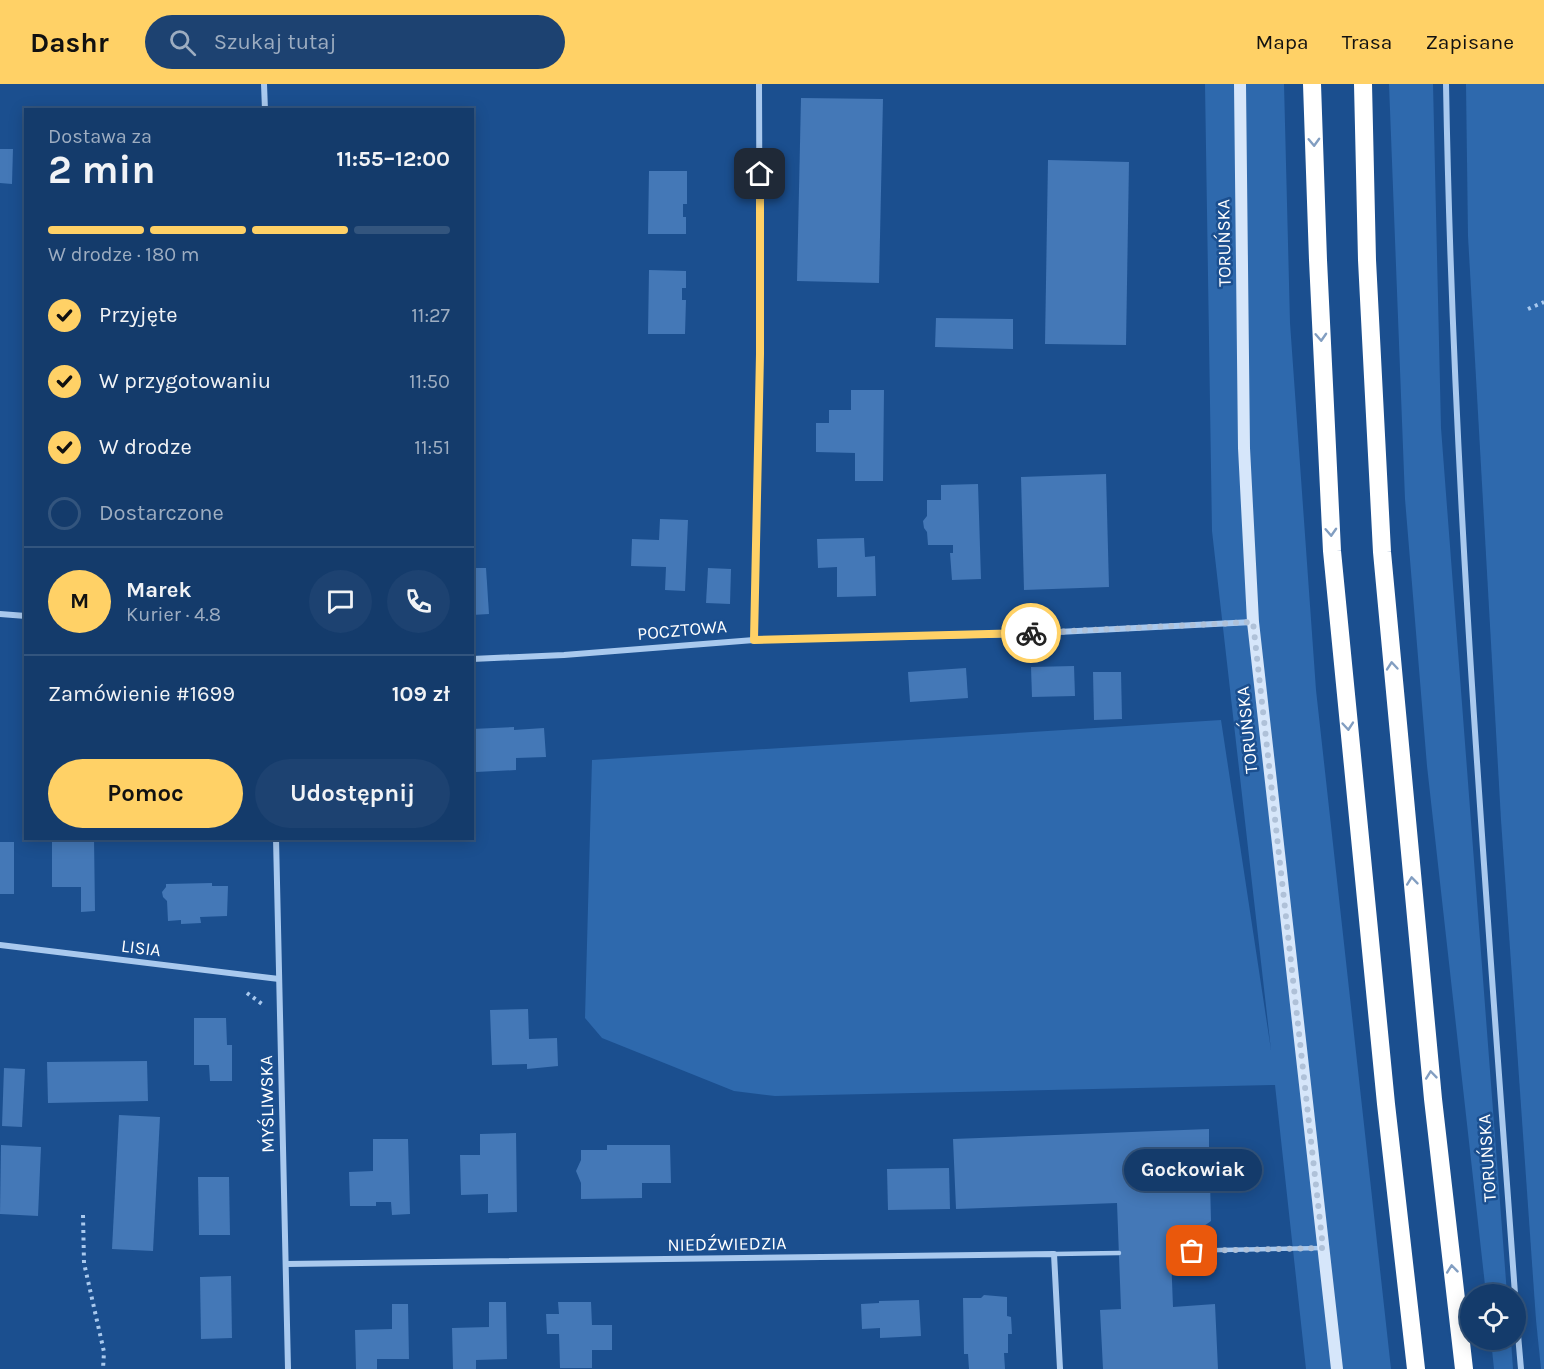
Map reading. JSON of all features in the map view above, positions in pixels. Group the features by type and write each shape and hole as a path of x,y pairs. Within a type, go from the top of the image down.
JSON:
{"highway":[{"path":"1312,84 1317,260 1332,551 1381,1057 1416,1369"},
{"path":"1363,84 1367,260 1382,552 1433,1099 1464,1369"}],"street":[{"path":"264,84 265,108"},
{"path":"754,640 760,354 759,84"},
{"name":"TORUŃSKA","path":"1240,84 1244,448 1253,622 1337,1369"},
{"name":"TORUŃSKA","path":"1446,84 1453,346 1481,819 1514,1284"},
{"path":"0,614 24,616"},
{"name":"POCZTOWA","path":"474,658 564,655 754,640 1019,633 1253,622"},
{"name":"MYŚLIWSKA","path":"276,840 288,1369"},
{"name":"LISIA","path":"0,945 279,979"},
{"path":"1054,1254 1060,1369"},
{"name":"NIEDŹWIEDZIA","path":"286,1264 1054,1254"},
{"path":"1519,1350 1521,1369"}],"lane":[{"path":"1171,1251 1323,1248"},
{"path":"1054,1254 1119,1253"}],"path":[{"path":"1528,309 1544,303"},
{"path":"83,1215 84,1263 104,1352 103,1369"}],"shaded area":[{"path":"1205,84 1284,84 1290,323 1316,690 1391,1369 1306,1369 1275,1085 775,1096 734,1091 602,1038 585,1018 592,760 1221,720 1271,1050 1212,531"},
{"path":"1389,84 1433,84 1441,428 1506,1284 1485,1284 1427,766 1405,499"},
{"path":"1466,84 1544,84 1544,1369 1541,1369 1536,1320 1501,820 1468,236"},
{"path":"1492,1350 1512,1350 1513,1369 1494,1369"}],"building":[{"path":"801,98 883,99 879,283 797,281"},
{"path":"0,149 13,149 12,184 0,183"},
{"path":"1048,160 1129,162 1126,345 1045,344"},
{"path":"649,171 687,171 687,204 683,204 686,234 648,234"},
{"path":"649,270 686,271 686,288 682,288 682,300 686,300 685,334 648,334"},
{"path":"936,318 1013,319 1013,349 935,347"},
{"path":"851,390 884,390 883,481 855,481 855,453 816,452 816,423 829,423 829,410 851,410"},
{"path":"1106,474 1109,587 1024,590 1021,477"},
{"path":"978,484 981,579 952,580 950,553 953,553 953,545 928,545 923,521 927,516 927,500 941,500 941,485"},
{"path":"660,519 688,520 685,591 665,590 666,567 631,566 632,539 659,540"},
{"path":"864,538 865,557 875,556 876,596 837,597 837,567 818,568 817,539"},
{"path":"474,568 486,568 489,614 474,615"},
{"path":"708,568 731,569 730,604 706,603"},
{"path":"1074,666 1075,696 1032,697 1031,667"},
{"path":"966,668 968,698 910,702 908,672"},
{"path":"1093,672 1121,672 1122,719 1094,720"},
{"path":"544,728 546,757 516,758 516,770 476,772 474,729"},
{"path":"52,840 94,840 95,911 81,912 81,887 52,887"},
{"path":"0,842 14,842 14,894 0,894"},
{"path":"212,883 212,886 228,886 227,916 200,917 201,923 181,924 181,920 168,921 167,901 162,892 166,884"},
{"path":"528,1009 529,1039 557,1038 558,1066 527,1069 527,1064 492,1065 490,1010"},
{"path":"194,1018 226,1018 227,1045 232,1045 232,1081 210,1081 209,1065 194,1065"},
{"path":"147,1061 148,1101 48,1103 47,1062"},
{"path":"4,1068 25,1069 22,1127 2,1126"},
{"path":"119,1115 160,1117 153,1251 112,1249"},
{"path":"1209,1129 1209,1151 1200,1157 1200,1174 1207,1176 1210,1181 1211,1221 1204,1226 1170,1228 1173,1307 1215,1304 1218,1369 1103,1369 1100,1310 1121,1309 1117,1203 956,1209 953,1139"},
{"path":"516,1133 517,1212 488,1213 488,1194 461,1195 460,1155 480,1155 480,1134"},
{"path":"373,1139 408,1139 410,1214 392,1215 391,1202 376,1202 376,1206 350,1206 349,1172 373,1171"},
{"path":"1,1145 41,1147 38,1216 0,1214"},
{"path":"607,1145 670,1145 671,1183 642,1183 642,1198 581,1199 581,1183 576,1171 581,1160 581,1150 607,1150"},
{"path":"949,1168 950,1209 888,1210 887,1169"},
{"path":"198,1177 229,1177 230,1235 199,1235"},
{"path":"231,1276 232,1338 201,1339 200,1277"},
{"path":"984,1295 1007,1297 1007,1316 1011,1317 1012,1334 1008,1334 1008,1353 1004,1353 1005,1369 969,1369 968,1354 964,1354 963,1298 981,1298"},
{"path":"919,1300 921,1336 880,1338 880,1328 862,1329 861,1304"},
{"path":"489,1302 506,1302 507,1359 476,1360 476,1369 453,1369 452,1328 489,1327"},
{"path":"558,1302 591,1302 592,1325 612,1325 612,1350 592,1350 592,1368 560,1368 559,1334 547,1334 546,1314 559,1314"},
{"path":"392,1304 408,1304 409,1359 377,1359 377,1369 356,1369 355,1330 392,1329"}],"way so far":[{"path":"1031,633 1253,622 1323,1248 1192,1251"}],"place":[{"name":"Gockowiak","path":"1192,1251"}],"route":[{"path":"760,174 760,354 754,640 1031,633"}]}
